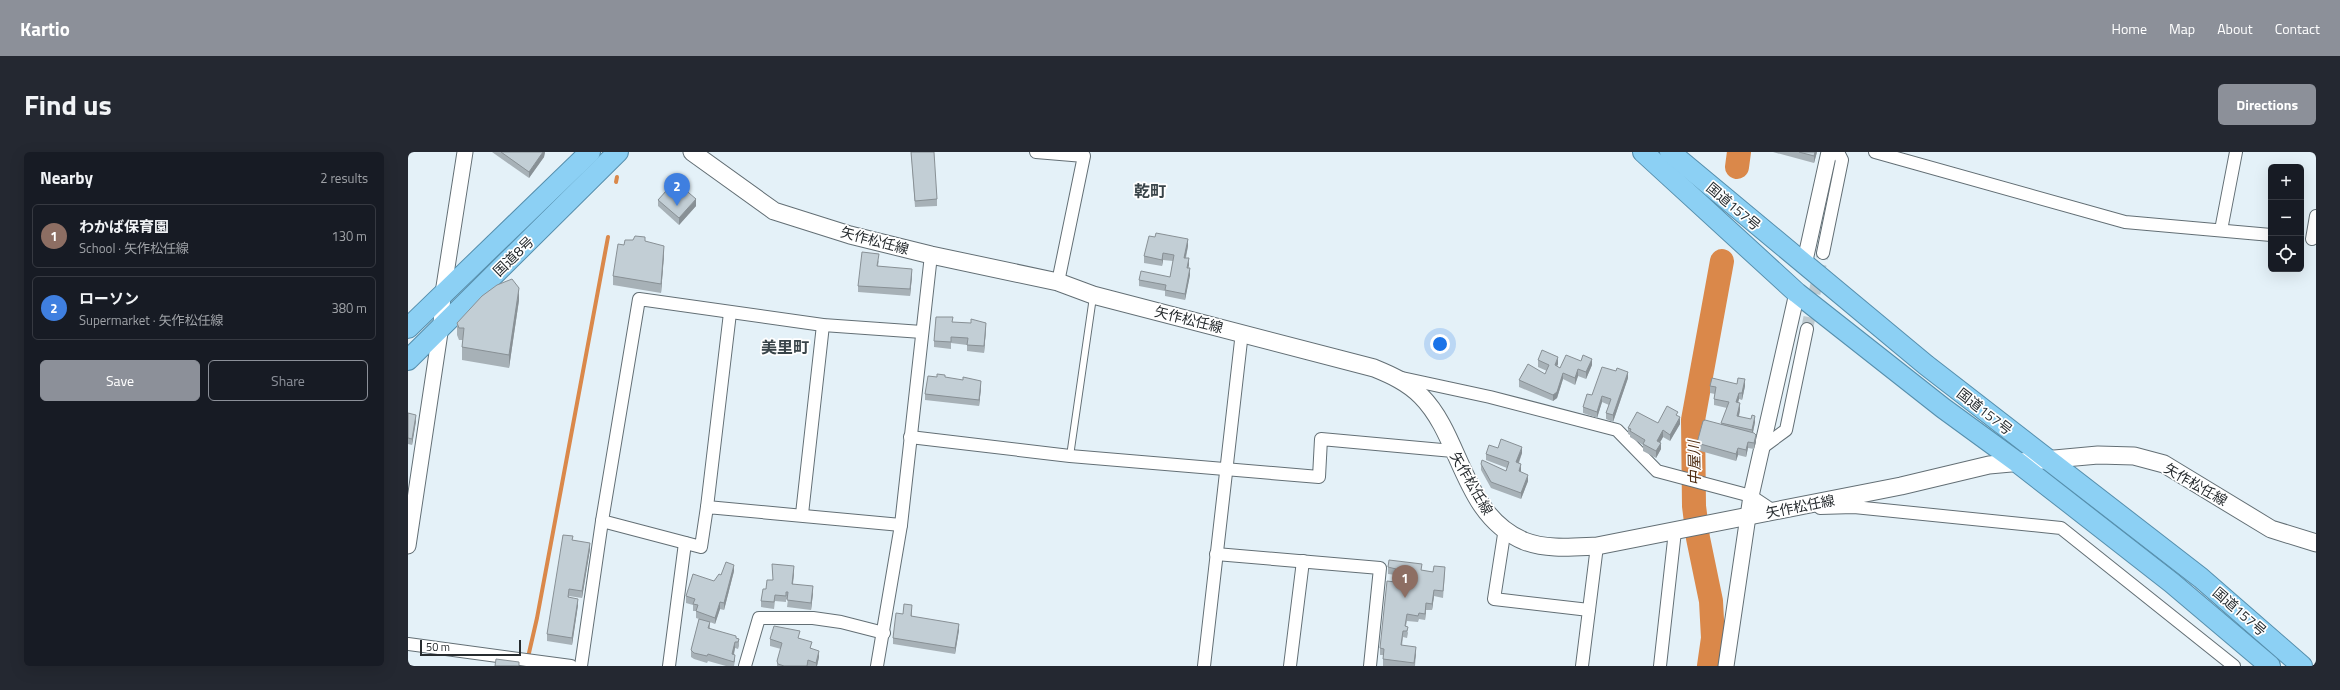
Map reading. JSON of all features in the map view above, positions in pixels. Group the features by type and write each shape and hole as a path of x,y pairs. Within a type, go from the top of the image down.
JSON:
{"highway":[{"name":"国道8号","path":"408,328 590,152"},
{"name":"国道8号","path":"408,360 440,326 618,152"},
{"name":"国道157号","path":"1643,152 1797,293 1943,408 2017,462 2172,583 2270,666"},
{"name":"国道157号","path":"1670,152 1926,365 2201,578 2302,666"}],"main road":[{"name":"矢作松任線","path":"692,152 774,211 850,234 931,255 1058,282 1093,295 1242,332 1374,368 1397,377 1421,396 1437,418 1481,505 1493,520 1524,540 1549,547 1597,546 1748,517 1772,510 1900,486 1989,465 2098,455 2134,456 2164,464 2271,529 2316,543"}],"street":[{"path":"408,546 440,326 443,293 465,152"},
{"path":"1036,152 1084,154 1058,282"},
{"path":"1804,265 1829,152"},
{"path":"1823,253 1842,160 1838,152"},
{"path":"1876,152 2125,222 2268,235"},
{"path":"2221,230 2236,152"},
{"path":"2310,239 2316,216"},
{"path":"876,666 884,633 901,525 931,255"},
{"path":"1726,666 1751,496 1797,293"},
{"path":"581,666 602,521 639,299 823,325 922,332"},
{"path":"602,521 701,547 730,313"},
{"path":"802,514 823,325"},
{"path":"1763,447 1786,430 1806,329"},
{"path":"1204,666 1242,332"},
{"path":"1397,377 1490,396 1617,430 1657,471 1751,496 1772,510 1854,507 2062,528 2234,666"},
{"path":"910,437 1070,456 1319,477 1321,439 1453,451"},
{"path":"707,507 802,514 901,525"},
{"path":"1505,528 1494,599 1589,610"},
{"path":"1660,666 1678,530"},
{"path":"669,666 685,543"},
{"path":"1582,666 1597,546"},
{"path":"1216,554 1380,568 1370,666"},
{"path":"1290,666 1303,561"},
{"path":"745,666 759,618 814,618 841,622 884,633"},
{"path":"408,644 571,666"}],"lane":[{"path":"1070,456 1093,295"}],"building":[{"path":"501,152 543,152 529,172"},
{"path":"911,152 934,152 937,199 915,201"},
{"path":"1799,152 1815,152 1814,156"},
{"path":"675,181 696,199 679,218 658,200"},
{"path":"1156,233 1188,239 1184,258 1189,258 1187,268 1190,268 1185,294 1165,290 1166,285 1139,280 1141,271 1170,277 1174,255 1163,253 1162,260 1144,256 1149,236 1155,237"},
{"path":"635,236 645,237 645,241 664,246 661,284 613,276 618,244 624,245 625,240 633,240"},
{"path":"862,252 879,254 877,266 912,269 910,289 858,286"},
{"path":"512,279 519,288 509,355 462,347 464,328 459,328 457,323 482,296 497,285"},
{"path":"936,317 953,317 952,322 971,323 971,319 986,323 984,346 967,345 968,338 951,337 951,342 934,341"},
{"path":"1542,350 1558,357 1555,365 1560,368 1566,355 1581,361 1583,355 1592,359 1586,372 1578,369 1575,378 1563,373 1557,392 1553,395 1519,380 1528,364 1545,374 1549,365 1538,360"},
{"path":"1602,367 1616,371 1617,368 1628,372 1613,415 1606,413 1611,399 1602,396 1597,412 1583,407 1587,394 1592,395"},
{"path":"937,374 963,380 963,377 981,381 979,400 925,394 928,376 937,377"},
{"path":"1712,378 1737,384 1738,378 1745,379 1742,393 1739,393 1736,402 1740,403 1737,416 1751,419 1752,415 1755,416 1752,430 1721,423 1729,402 1714,399 1716,387 1710,386"},
{"path":"1667,406 1678,412 1676,415 1680,417 1670,435 1663,430 1657,441 1661,443 1656,451 1643,444 1645,440 1630,431 1631,429 1628,428 1637,412 1658,423"},
{"path":"408,413 416,415 412,439 408,438"},
{"path":"1705,420 1754,433 1756,435 1754,443 1748,442 1746,450 1738,448 1736,454 1697,443 1703,421"},
{"path":"1501,439 1522,447 1516,462 1521,464 1519,471 1528,475 1521,493 1491,482 1481,464 1482,460 1506,471 1509,462 1486,454 1489,445 1498,448"},
{"path":"563,535 573,536 572,540 590,543 582,591 569,589 568,597 578,599 572,638 547,634"},
{"path":"1389,560 1422,564 1421,570 1433,572 1434,566 1445,567 1443,591 1434,590 1432,604 1426,603 1425,614 1419,613 1418,616 1407,614 1405,626 1408,627 1407,631 1403,631 1401,645 1416,647 1414,663 1383,659 1384,649 1380,648 1387,581 1395,582 1396,569 1388,567"},
{"path":"726,562 734,565 724,603 720,602 715,618 696,611 698,605 693,604 695,599 686,596 693,574 714,581 719,574 721,575"},
{"path":"772,564 794,566 792,584 813,586 811,603 787,600 788,592 786,592 786,596 775,595 774,602 761,601 763,589 766,589 767,580 773,580"},
{"path":"904,604 912,605 911,616 959,624 955,648 893,638 896,613 903,614"},
{"path":"699,619 710,622 708,628 736,636 736,638 739,639 738,642 735,642 732,654 735,655 734,662 708,654 707,656 694,653 691,650"},
{"path":"774,626 800,631 798,638 812,642 810,648 819,651 816,663 808,660 807,666 784,666 778,664 777,661 782,643 770,639"},
{"path":"496,659 519,662 519,666 495,666"}],"waterway":[{"name":"中屋川","path":"1737,167 1739,152"},
{"path":"616,182 617,177"},
{"path":"526,666 537,618 608,237"},
{"name":"中屋川","path":"1709,666 1713,638 1711,601 1698,538 1694,506 1693,420 1722,261"}],"tunnel":[{"path":"1807,329 1823,253"}],"place":[{"name":"ローソン","path":"677,206"},
{"name":"わかば保育園","path":"1405,598"}],"district":[{"name":"乾町","path":"1150,191"},
{"name":"美里町","path":"785,347"}]}
